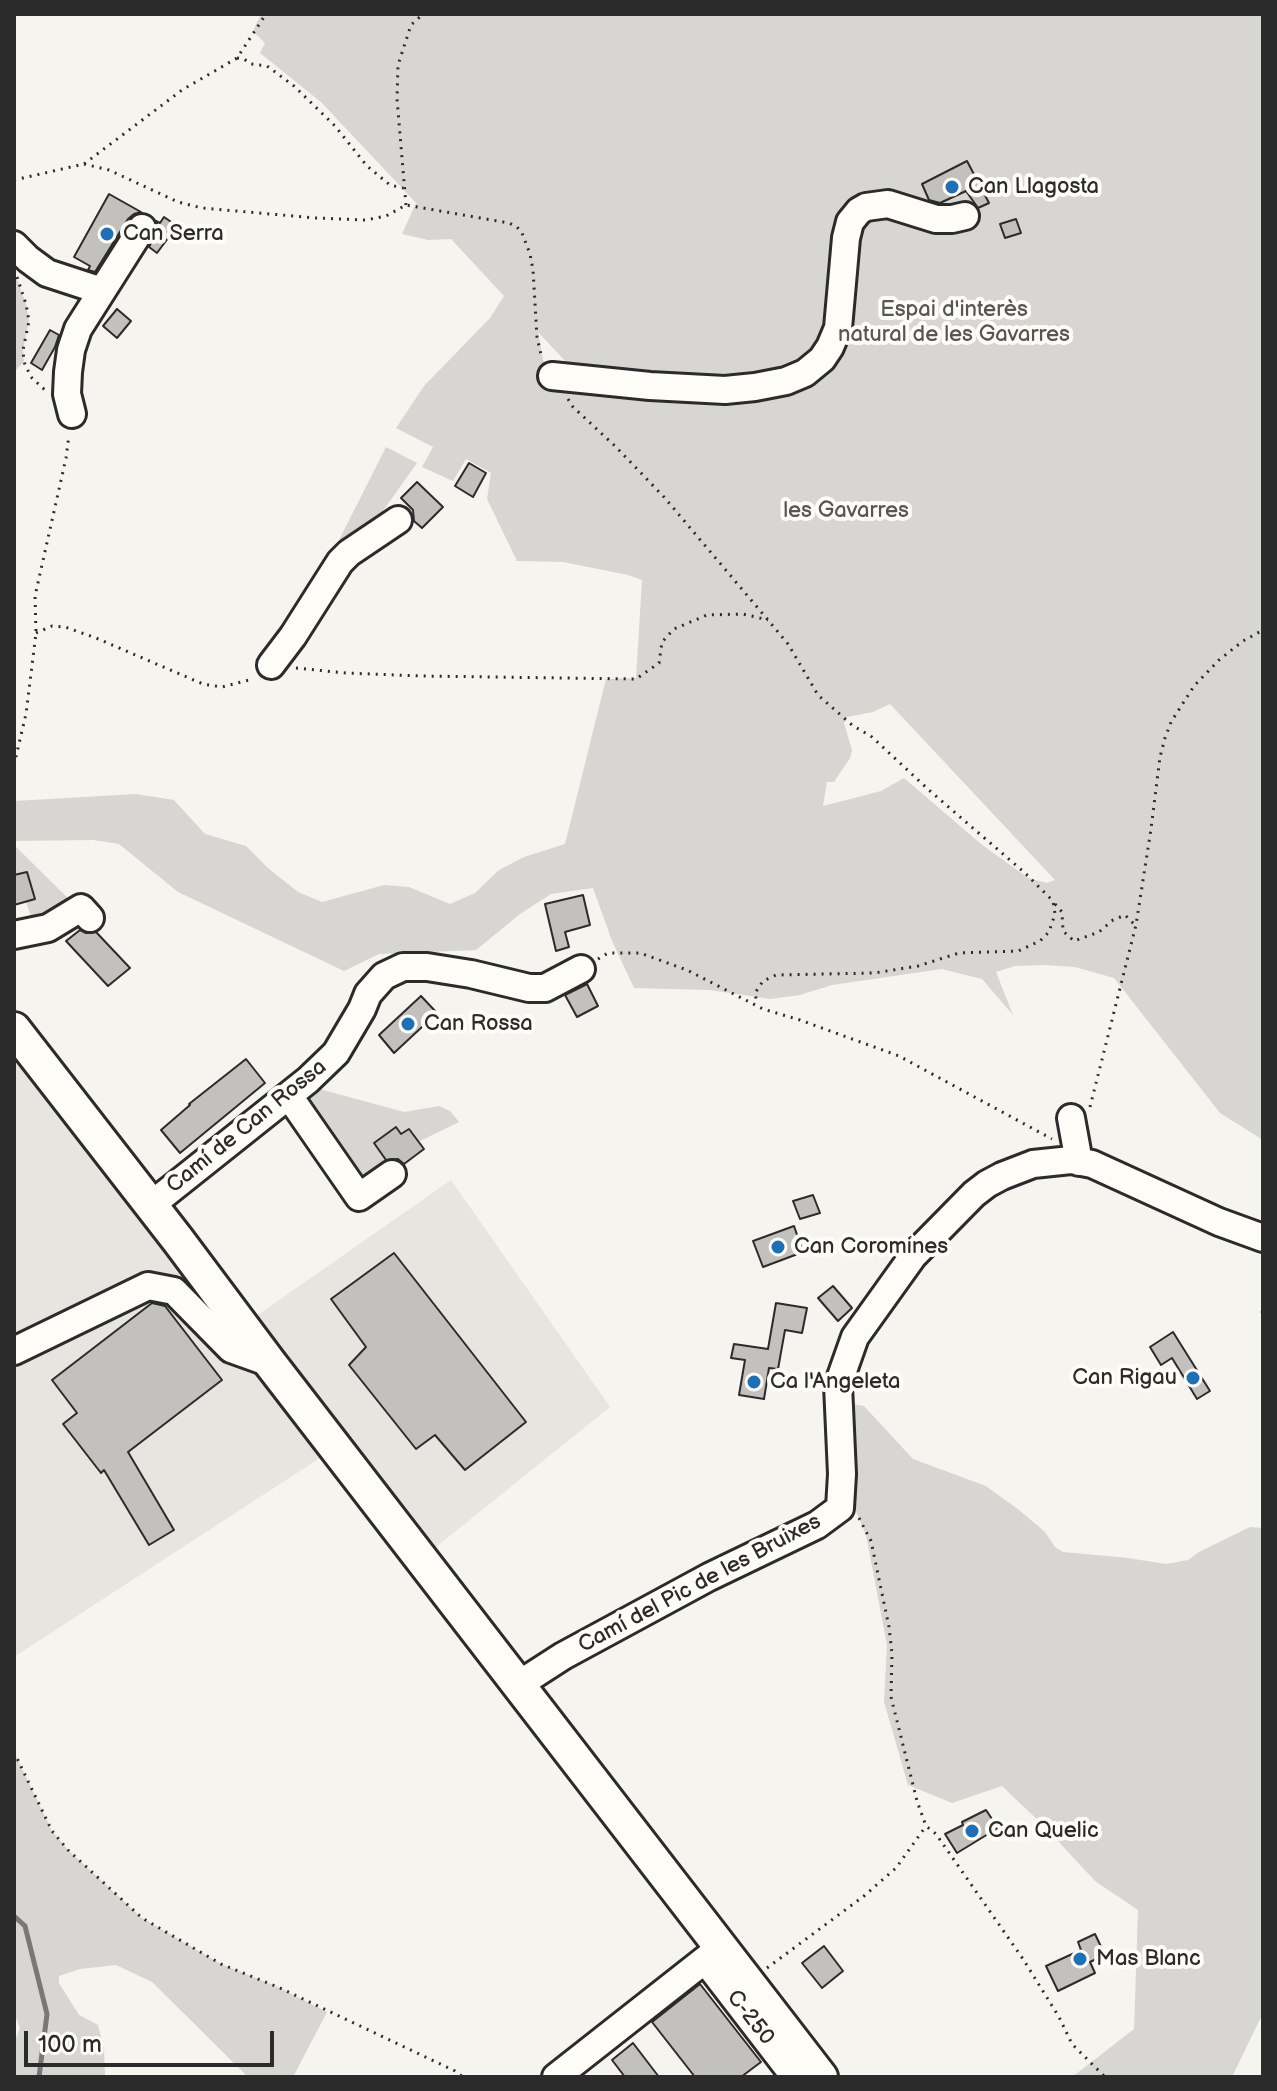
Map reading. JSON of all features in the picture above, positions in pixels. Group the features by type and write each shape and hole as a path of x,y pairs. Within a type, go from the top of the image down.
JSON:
{"main road":[{"name":"C-250","path":"14,1029 518,1685 713,1954 748,1982 821,2077"}],"street":[{"path":"552,376 725,390 786,381 805,373 822,359 830,347 838,328 846,238 850,222 859,211 888,204 936,219 965,216"},
{"path":"72,414 67,394 71,350 78,329 142,228"},
{"path":"14,245 47,273 102,291"},
{"path":"271,665 340,562 398,520"},
{"path":"14,935 48,928 81,908 90,918"},
{"name":"Camí de Can Rossa","path":"151,1205 289,1096 336,1053 368,994 384,976 403,967 427,967 529,988 545,988 581,969"},
{"path":"289,1096 359,1197 392,1174"},
{"path":"1079,1118 1079,1162"},
{"name":"Camí del Pic de les Bruixes","path":"518,1685 563,1656 709,1577 817,1525 840,1508 842,1474 838,1385 855,1337 913,1256 987,1184 1033,1164 1071,1160 1092,1164 1219,1222 1263,1238"},
{"path":"14,1351 148,1286 174,1291 231,1349 270,1363"},
{"path":"556,2077 589,2066 713,1954"},
{"name":"C-250","path":"713,1954 795,2077"}],"path":[{"path":"14,180 84,164 182,90 237,58 266,14"},
{"path":"406,205 397,99 398,65 411,25 423,14"},
{"path":"237,58 267,66 279,74 335,126 367,166 390,185 403,188"},
{"path":"84,164 109,170 178,202 202,208 366,220 386,216 406,205 517,227 530,254 536,294 537,337 543,360 552,376 573,407 664,497 768,620 788,644 818,695 852,725 872,737 1025,873 1062,912 1063,931 1074,941 1099,932 1125,915 1136,925"},
{"path":"14,271 29,321 23,350 24,362 31,377 72,414 66,458 35,596 36,633 26,714 14,765"},
{"path":"36,633 52,626 65,627 189,679 222,687 258,677 271,665 346,673 421,676 636,679 659,663 662,642 674,629 707,615 743,614 768,620"},
{"path":"1079,1118 1136,925 1160,757 1171,722 1194,686 1219,660 1263,630"},
{"path":"757,1004 755,993 763,981 776,975 874,973 918,966 959,953 1018,951 1040,941 1049,932 1055,914 1053,901"},
{"path":"581,969 608,953 640,953 687,970 763,1009 899,1056 1052,1139 1079,1162"},
{"path":"841,1492 871,1541 889,1627 891,1697 926,1826 936,1834 1023,1959 1072,2044 1105,2077"},
{"path":"14,1752 52,1831 68,1850 142,1918 221,1964 280,1988 463,2077"},
{"path":"748,1982 864,1896 896,1868 926,1826"}],"shaded area":[{"path":"14,1054 252,1319 451,1180 610,1407 436,1547 350,1435 326,1454 14,1657"}],"green space":[{"name":"Espai d'interès natural de les Gavarres","path":"261,14 1263,14 1263,1140 1220,1113 1114,978 1075,967 1015,966 996,972 1013,1015 982,979 942,969 832,985 800,995 770,999 710,990 634,988 612,941 593,888 551,894 520,914 476,950 379,954 344,971 178,892 119,844 93,840 14,841 14,801 136,794 174,800 205,834 246,846 298,892 322,902 384,885 409,887 450,904 475,893 499,870 524,857 565,844 606,679 636,678 642,580 563,562 517,561 487,499 491,473 466,459 453,481 422,467 433,447 396,428 424,386 490,318 504,296 451,239 428,240 402,234 416,203 321,102 260,53 265,43 253,31","holes":["538,332 583,380 553,376 543,360","890,704 1055,880 1047,883 1028,878 981,844 904,778 881,791 823,806 827,782 834,782 850,758 852,750 844,723 847,717 873,712"]},
{"path":"14,271 29,321 23,350 24,362 14,372"},
{"path":"386,447 417,463 370,529 338,550 335,548"},
{"path":"14,845 72,902 34,925 26,902 35,899 27,872 14,875"},
{"path":"316,1088 404,1112 439,1106 450,1111 459,1122 418,1142 409,1129 401,1134 397,1128 375,1143 387,1160 356,1181 301,1100"},
{"path":"852,1404 864,1406 913,1459 986,1486 1045,1532 1055,1547 1063,1552 1166,1564 1188,1560 1250,1527 1263,1528 1263,2013 1232,2077 1072,2077 1134,2029 1138,1910 1095,1881 1002,1786 952,1803 908,1785 884,1702 887,1645 866,1535 847,1490 844,1415"},
{"path":"14,1752 52,1831 68,1850 142,1918 221,1964 280,1988 327,2012 293,2077 248,2077 152,1982 116,1965 80,1969 59,1976 59,1983 79,2015 98,2025 104,2048 105,2077 14,2077 14,2043 20,2028 14,2013"}],"building":[{"name":"Can Llagosta","path":"967,161 989,203 978,208 966,191 940,203 929,200 922,184"},
{"name":"Can Serra","path":"109,194 141,212 128,219 95,272 88,270 90,266 74,257"},
{"path":"164,217 177,226 157,253 149,247 158,229 156,221 160,223"},
{"path":"1016,219 1021,233 1005,238 1000,224"},
{"path":"117,309 131,321 117,338 103,326"},
{"path":"50,330 59,335 42,370 31,363"},
{"path":"469,463 486,473 473,497 455,486"},
{"path":"417,482 443,507 422,528 414,521 413,510 401,498"},
{"path":"27,872 35,899 14,905 14,875"},
{"path":"583,895 590,925 565,932 569,947 556,951 545,904"},
{"path":"80,930 96,932 130,968 108,986 66,941"},
{"path":"587,984 598,1006 577,1017 565,995"},
{"name":"Can Rossa","path":"421,996 437,1013 394,1053 379,1035"},
{"path":"246,1059 265,1083 180,1153 161,1130"},
{"path":"396,1127 401,1134 409,1129 424,1149 404,1164 398,1159 386,1160 374,1143"},
{"path":"813,1195 820,1213 800,1219 793,1201"},
{"name":"Can Coromines","path":"794,1226 803,1252 763,1267 753,1241"},
{"path":"394,1253 526,1422 465,1470 435,1435 416,1449 349,1365 366,1347 331,1299"},
{"path":"833,1286 852,1308 838,1321 818,1298"},
{"path":"152,1303 165,1306 222,1380 128,1452 174,1530 149,1545 104,1470 101,1473 63,1424 77,1413 52,1380"},
{"path":"776,1303 807,1308 802,1333 785,1330 778,1369 769,1368 764,1399 739,1395 745,1360 731,1358 734,1344 768,1349"},
{"name":"Can Rigau","path":"1173,1332 1210,1391 1197,1399 1172,1358 1161,1365 1150,1347"},
{"name":"Can Quelic","path":"986,1810 998,1828 957,1853 945,1834"},
{"name":"Mas Blanc","path":"1095,1934 1105,1955 1090,1962 1095,1973 1058,1991 1046,1966 1081,1950 1078,1942"},
{"path":"824,1946 843,1971 822,1988 802,1963"},
{"path":"700,1984 761,2062 741,2077 695,2077 652,2022"},
{"path":"633,2043 659,2077 625,2077 612,2060"}],"waterway":[{"path":"14,1916 25,1926 47,2014 39,2077"}],"place":[{"name":"Can Llagosta","path":"952,187"},
{"name":"Can Serra","path":"107,234"},
{"name":"Can Rossa","path":"408,1024"},
{"name":"Can Coromines","path":"778,1247"},
{"name":"Can Rigau","path":"1193,1378"},
{"name":"Ca l'Angeleta","path":"754,1382"},
{"name":"Can Quelic","path":"972,1831"},
{"name":"Mas Blanc","path":"1080,1959"}],"park label":[{"name":"les Gavarres","path":"846,511"}]}
